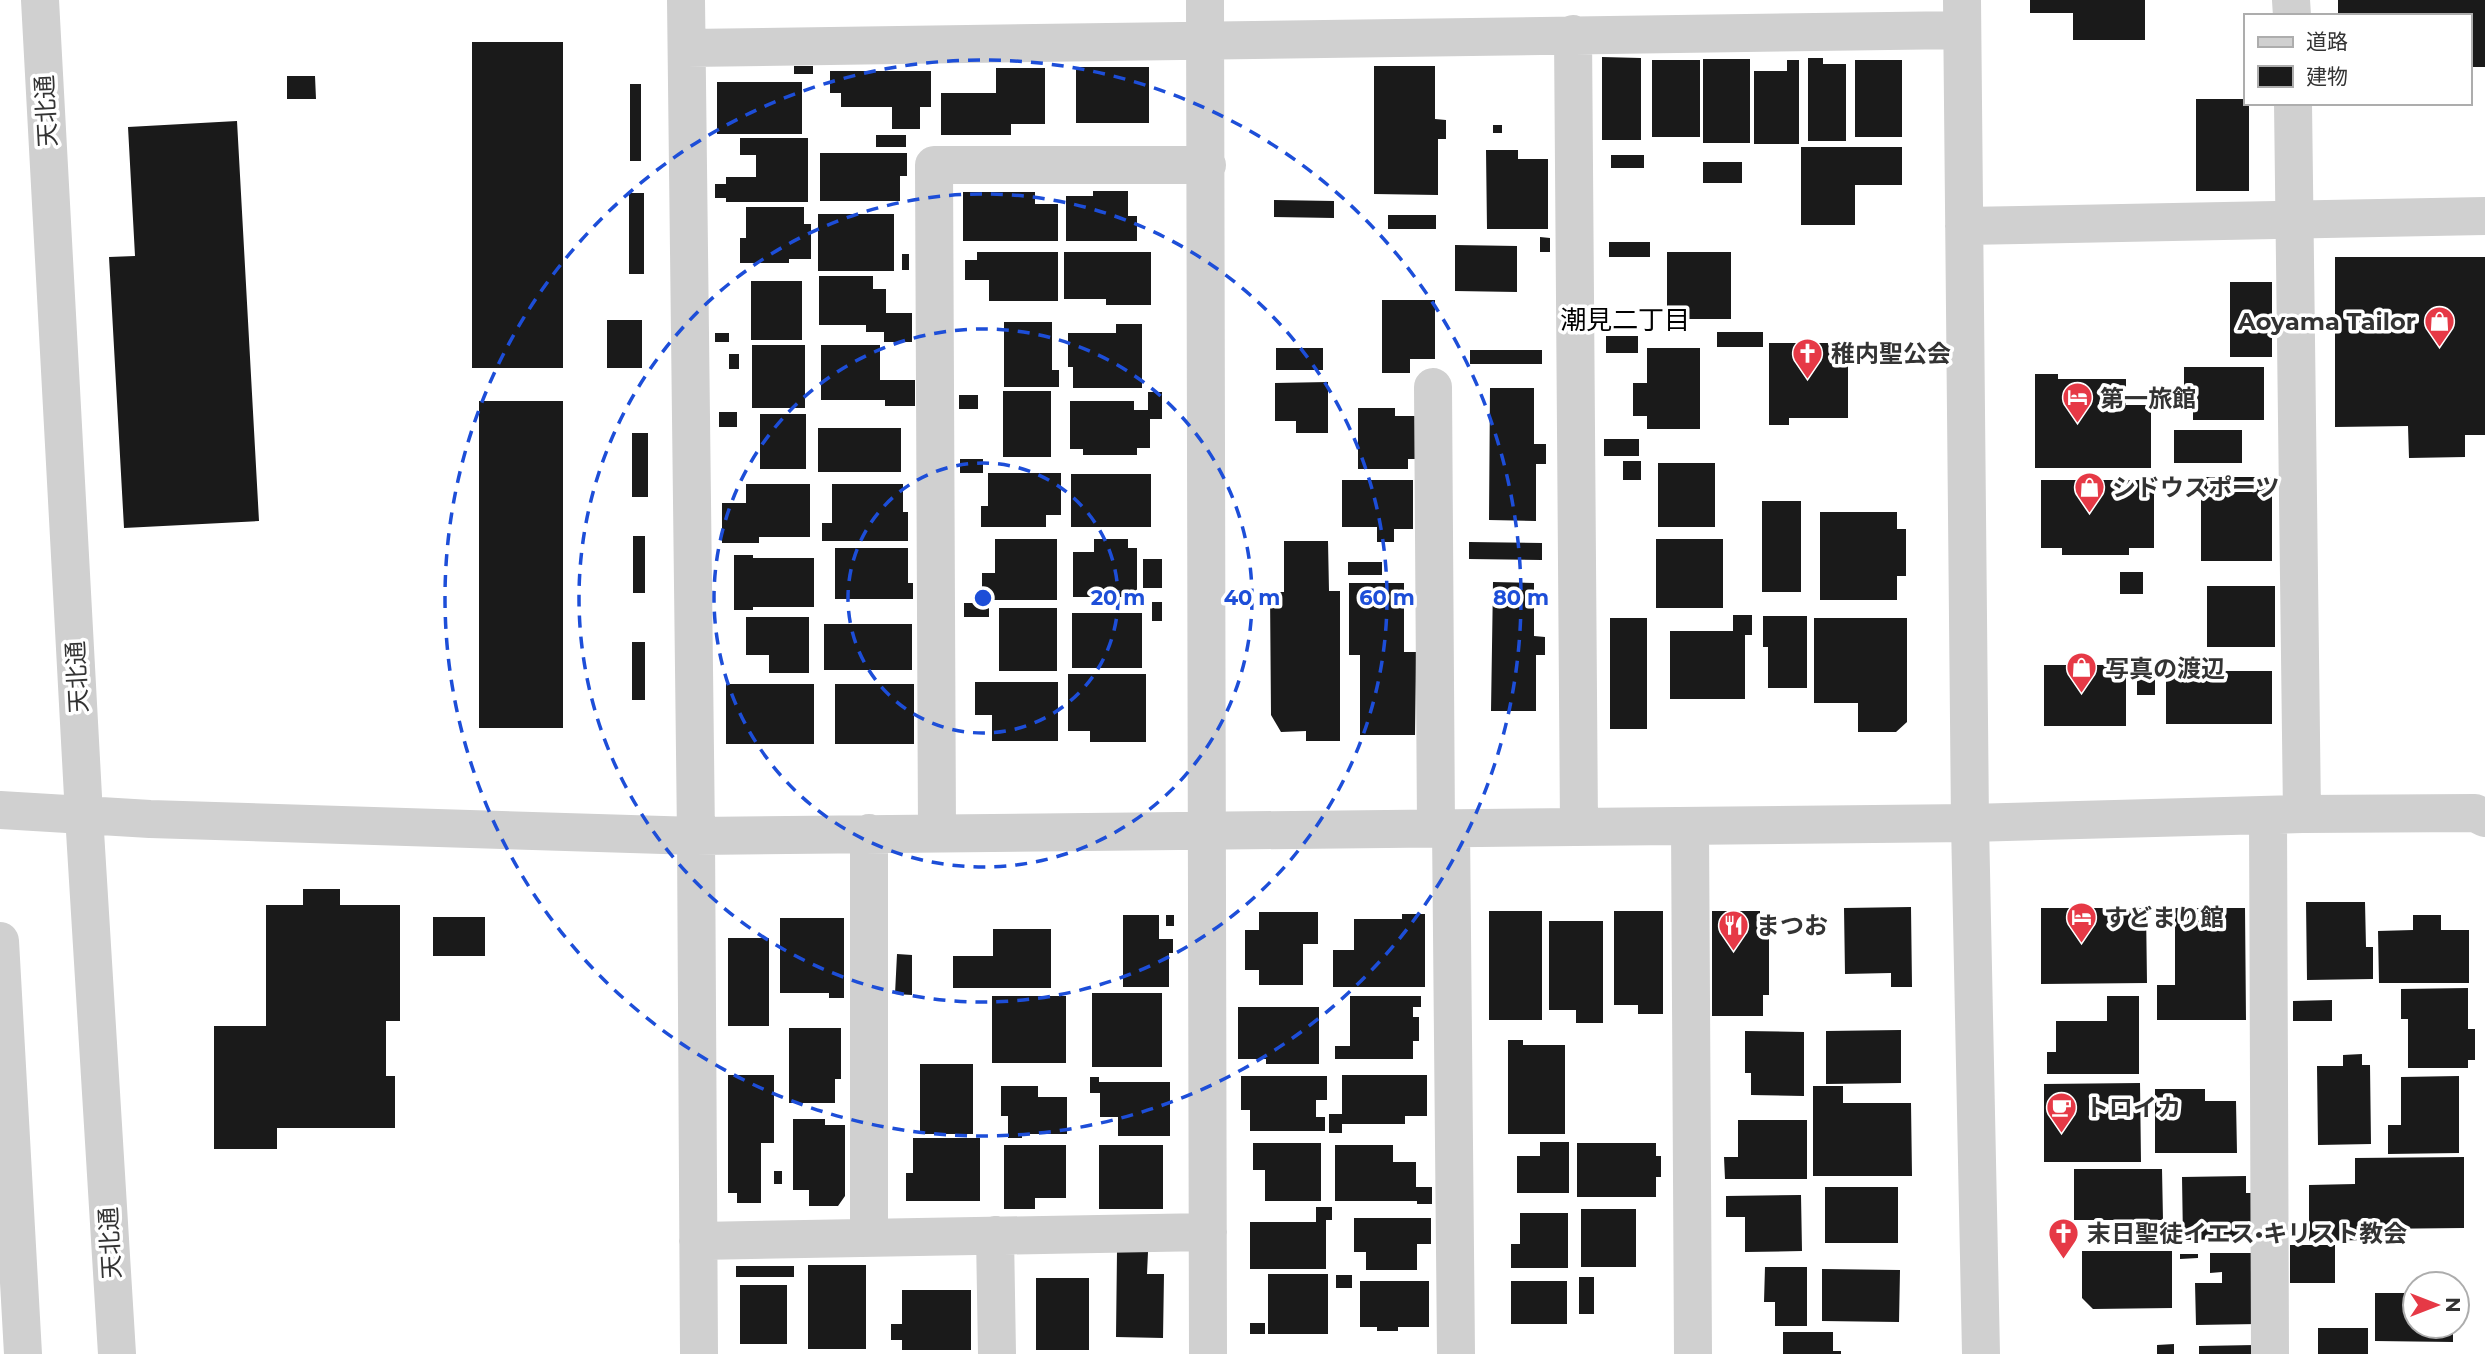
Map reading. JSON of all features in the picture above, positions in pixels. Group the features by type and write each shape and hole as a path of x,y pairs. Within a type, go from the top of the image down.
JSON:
{"street":[{"name":"天北通","path":"40,0 84,815 117,1354"},
{"path":"686,0 699,1354"},
{"path":"1205,0 1208,1354"},
{"path":"687,48 1206,43 1573,34 1962,15 1970,823 1980,1354"},
{"path":"1573,34 1579,827"},
{"path":"2270,1354 2285,815 2295,219 2293,105"},
{"path":"937,833 934,165 1207,165"},
{"path":"1964,226 2485,216"},
{"path":"1433,387 1456,1354"},
{"path":"0,810 696,836 1970,823 2475,813 2485,818"},
{"path":"1690,826 1693,1354"},
{"path":"869,834 869,1238"},
{"path":"0,941 23,1354"},
{"path":"698,1241 1208,1232"},
{"path":"995,1235 997,1354"}],"building":[{"path":"2030,0 2145,0 2145,40 2073,40 2073,13 2030,13"},
{"path":"2338,0 2485,0 2485,67 2471,67 2471,14 2338,14"},
{"path":"472,42 563,42 563,368 472,368"},
{"path":"1602,57 1641,58 1641,140 1602,140"},
{"path":"1808,58 1823,58 1823,64 1846,64 1846,141 1808,141"},
{"path":"1703,59 1750,59 1750,143 1703,143"},
{"path":"1652,60 1700,60 1700,137 1652,137"},
{"path":"1787,60 1799,60 1799,144 1754,144 1754,71 1787,71"},
{"path":"1855,60 1902,60 1902,137 1855,137"},
{"path":"794,66 813,66 813,74 794,74"},
{"path":"1374,66 1435,66 1435,119 1446,120 1446,139 1438,139 1438,195 1374,194"},
{"path":"1076,67 1149,67 1149,123 1076,123"},
{"path":"996,68 1045,68 1045,124 1011,124 1011,135 941,135 941,93 996,93"},
{"path":"830,71 931,71 931,107 920,107 920,129 892,129 892,107 841,107 841,93 830,93"},
{"path":"287,76 315,76 316,99 287,99"},
{"path":"717,82 802,82 802,134 717,134"},
{"path":"630,84 641,84 641,161 630,161"},
{"path":"2196,99 2244,99 2244,105 2249,105 2249,191 2196,191"},
{"path":"237,121 259,521 124,528 109,257 135,256 128,127"},
{"path":"1493,125 1502,125 1502,133 1493,133"},
{"path":"876,135 906,135 906,147 876,147"},
{"path":"740,138 808,138 808,202 726,202 726,198 715,198 715,184 726,184 726,177 756,177 756,155 740,155"},
{"path":"1801,147 1902,147 1902,185 1855,185 1855,225 1801,225"},
{"path":"1486,150 1518,150 1518,159 1548,159 1548,229 1487,229"},
{"path":"820,153 907,153 907,176 900,176 900,201 820,201"},
{"path":"1611,155 1644,155 1644,168 1611,168"},
{"path":"1703,162 1742,162 1742,183 1703,183"},
{"path":"1093,191 1128,191 1128,216 1137,216 1137,241 1066,241 1066,196 1093,196"},
{"path":"963,192 1035,192 1035,204 1058,204 1058,241 963,241"},
{"path":"629,193 644,193 644,274 629,274"},
{"path":"1274,200 1334,201 1334,218 1274,217"},
{"path":"746,207 804,207 804,224 811,224 811,259 789,259 789,263 740,263 740,238 746,238"},
{"path":"818,214 894,214 894,271 818,271"},
{"path":"1388,215 1436,215 1436,229 1388,229"},
{"path":"1540,237 1550,238 1550,252 1540,252"},
{"path":"1609,242 1650,242 1650,257 1609,257"},
{"path":"1455,245 1517,246 1517,292 1455,291"},
{"path":"977,252 1058,252 1058,301 989,301 989,280 965,280 965,260 977,260"},
{"path":"1064,252 1151,252 1151,305 1106,305 1106,299 1064,299"},
{"path":"1667,252 1731,252 1731,319 1667,319"},
{"path":"902,254 909,254 909,270 902,270"},
{"path":"2335,257 2485,257 2485,435 2465,435 2465,457 2409,458 2408,426 2335,427"},
{"path":"819,276 873,276 873,289 886,289 886,313 912,313 912,342 884,342 884,332 866,332 866,325 819,325"},
{"path":"751,281 802,281 802,340 751,340"},
{"path":"2230,282 2272,282 2272,357 2230,357"},
{"path":"1382,300 1435,300 1435,359 1410,359 1410,373 1382,373"},
{"path":"607,320 642,320 642,368 607,368"},
{"path":"1004,322 1052,322 1052,370 1059,370 1059,387 1004,387"},
{"path":"1116,324 1142,324 1142,388 1073,388 1073,367 1068,367 1068,333 1116,333"},
{"path":"1717,332 1763,332 1763,347 1717,347"},
{"path":"715,333 729,333 729,342 715,342"},
{"path":"1606,336 1638,336 1638,353 1606,353"},
{"name":"稚内聖公会","path":"1769,343 1848,343 1848,418 1789,418 1789,425 1769,425"},
{"path":"752,345 805,345 805,408 752,408"},
{"path":"821,345 880,345 880,380 915,380 915,406 885,406 885,400 821,400"},
{"path":"1276,348 1323,348 1323,370 1276,370"},
{"path":"1647,348 1700,348 1700,429 1647,429 1647,416 1633,416 1633,383 1647,383"},
{"path":"1470,350 1542,350 1542,364 1470,364"},
{"path":"729,354 739,354 739,369 729,369"},
{"path":"2184,367 2264,367 2264,420 2193,420 2193,400 2184,400"},
{"path":"2035,374 2058,374 2058,379 2126,379 2126,405 2151,405 2151,468 2035,468"},
{"path":"1328,382 1328,433 1296,433 1296,421 1275,421 1275,383"},
{"path":"1490,388 1534,388 1534,444 1546,444 1546,464 1536,464 1536,521 1489,520"},
{"path":"1003,391 1051,391 1051,457 1003,457"},
{"path":"1148,392 1162,392 1162,419 1150,419 1150,448 1137,448 1137,455 1083,455 1083,449 1070,449 1070,401 1134,401 1134,410 1148,410"},
{"path":"959,395 978,395 978,409 959,409"},
{"path":"479,401 563,401 563,728 479,728"},
{"path":"1358,408 1395,408 1395,416 1416,416 1416,459 1408,459 1408,469 1358,469"},
{"path":"719,412 737,412 737,427 719,427"},
{"path":"760,414 806,414 806,469 760,469"},
{"path":"818,428 901,428 901,472 818,472"},
{"path":"2174,430 2242,430 2242,463 2174,463"},
{"path":"632,433 648,433 648,497 632,497"},
{"path":"1604,439 1639,439 1639,456 1604,456"},
{"path":"960,459 983,459 983,473 960,473"},
{"path":"1623,461 1641,461 1641,480 1623,480"},
{"path":"1658,463 1715,463 1715,527 1658,527"},
{"path":"988,473 1061,473 1061,515 1046,515 1046,527 981,527 981,506 988,506"},
{"path":"1071,474 1151,474 1151,527 1071,527"},
{"path":"2201,477 2272,477 2272,561 2201,561"},
{"path":"1342,480 1413,480 1413,529 1394,529 1394,542 1377,542 1377,527 1342,527"},
{"path":"2041,480 2154,480 2154,548 2129,548 2129,555 2062,555 2062,548 2041,548"},
{"path":"746,484 810,484 810,537 759,537 759,543 722,543 722,503 746,503"},
{"path":"832,484 903,484 903,512 908,512 908,541 822,541 822,523 832,523"},
{"path":"1762,501 1801,501 1801,592 1762,592"},
{"path":"1820,512 1897,512 1897,529 1906,529 1906,576 1897,576 1897,600 1820,600"},
{"path":"633,536 645,536 645,593 633,593"},
{"path":"995,539 1057,539 1057,600 982,600 982,573 995,573"},
{"path":"1094,539 1128,539 1128,548 1137,548 1137,597 1073,597 1073,552 1094,552"},
{"path":"1656,539 1723,539 1723,608 1656,608"},
{"path":"1284,541 1328,541 1329,591 1340,591 1340,741 1306,741 1306,731 1281,732 1271,715 1270,592 1284,592"},
{"path":"1469,542 1542,543 1542,560 1469,559"},
{"path":"835,548 908,548 908,583 913,583 913,599 835,599"},
{"path":"734,555 753,555 753,558 814,558 814,607 753,607 753,610 734,610"},
{"path":"1143,559 1162,559 1162,588 1143,588"},
{"path":"1348,562 1382,562 1382,575 1348,575"},
{"path":"2120,572 2143,572 2143,594 2120,594"},
{"path":"1493,582 1534,583 1534,636 1545,637 1545,655 1536,655 1536,711 1491,711"},
{"path":"1349,583 1404,583 1404,652 1416,652 1415,735 1360,735 1360,655 1349,655"},
{"path":"2207,586 2275,586 2275,647 2207,647"},
{"path":"1152,602 1162,602 1162,621 1152,621"},
{"path":"964,603 989,603 989,617 964,617"},
{"path":"999,608 1057,608 1057,671 999,671"},
{"path":"1072,613 1142,613 1142,668 1072,668"},
{"path":"1733,615 1752,615 1752,635 1745,635 1745,699 1670,699 1670,631 1733,631"},
{"path":"1763,616 1807,616 1807,688 1768,688 1768,647 1763,647"},
{"path":"746,617 809,617 809,673 769,673 769,655 746,655"},
{"path":"1610,618 1647,618 1647,729 1610,729"},
{"path":"1814,618 1907,618 1907,722 1896,732 1858,732 1858,703 1814,703"},
{"path":"824,624 912,624 912,670 824,670"},
{"path":"632,642 645,642 645,700 632,700"},
{"path":"2044,665 2126,665 2126,726 2044,726"},
{"path":"2137,671 2155,671 2155,695 2137,695"},
{"path":"2166,671 2272,671 2272,724 2166,724"},
{"path":"1068,674 1146,674 1146,742 1090,742 1090,731 1068,731"},
{"path":"975,682 1058,682 1058,741 992,741 992,715 975,715"},
{"path":"726,684 814,684 814,744 726,744"},
{"path":"835,684 914,684 914,744 835,744"},
{"path":"303,889 340,889 340,905 400,905 400,1021 386,1021 386,1076 395,1076 395,1128 277,1128 277,1149 214,1149 214,1026 266,1026 266,905 303,905"},
{"path":"2306,902 2365,902 2366,947 2373,947 2373,979 2307,980"},
{"path":"1911,907 1912,987 1891,987 1891,973 1845,974 1844,908"},
{"path":"2041,908 2146,908 2147,983 2041,984"},
{"path":"2175,908 2245,908 2246,1020 2157,1020 2157,985 2175,985"},
{"path":"1489,911 1542,911 1542,1020 1489,1020"},
{"path":"1614,911 1663,911 1663,1014 1638,1014 1638,1005 1614,1005"},
{"path":"1712,911 1760,911 1760,938 1769,938 1769,995 1763,995 1763,1016 1712,1016"},
{"path":"1259,912 1318,912 1318,944 1303,944 1303,985 1259,985 1259,970 1245,970 1245,930 1259,930"},
{"path":"1402,914 1425,914 1425,987 1333,987 1333,950 1354,950 1354,919 1402,919"},
{"path":"1123,915 1159,915 1159,939 1173,939 1173,953 1169,953 1169,987 1123,987"},
{"path":"1166,915 1174,915 1174,926 1166,926"},
{"path":"2413,915 2441,915 2441,930 2469,930 2469,983 2379,983 2378,931 2413,930"},
{"path":"433,917 485,917 485,956 433,956"},
{"path":"780,918 844,918 844,998 829,998 829,993 780,993"},
{"path":"1549,921 1603,921 1603,1023 1576,1023 1576,1010 1549,1010"},
{"path":"993,929 1051,929 1051,988 953,988 953,956 993,956"},
{"path":"728,938 769,938 769,1026 728,1026"},
{"path":"897,954 912,955 912,995 895,994"},
{"path":"2468,988 2468,1029 2475,1029 2475,1060 2468,1060 2468,1068 2408,1068 2408,1019 2401,1019 2401,989"},
{"path":"1092,993 1162,993 1162,1067 1092,1067"},
{"path":"992,996 1066,996 1066,1063 992,1063"},
{"path":"1350,996 1421,996 1421,1007 1413,1007 1413,1017 1419,1017 1419,1041 1413,1041 1413,1059 1335,1059 1335,1046 1350,1046"},
{"path":"2107,996 2139,996 2139,1074 2047,1074 2047,1052 2056,1052 2056,1021 2107,1021"},
{"path":"2332,1000 2332,1021 2293,1021 2293,1001"},
{"path":"1238,1007 1319,1007 1319,1064 1266,1064 1266,1059 1238,1059"},
{"path":"789,1028 841,1028 841,1079 835,1079 835,1103 789,1103"},
{"path":"1901,1030 1901,1083 1826,1084 1826,1031"},
{"path":"1745,1031 1804,1032 1804,1096 1751,1095 1751,1073 1745,1073"},
{"path":"1508,1040 1523,1040 1523,1045 1565,1045 1565,1134 1508,1134"},
{"path":"2362,1054 2362,1065 2370,1065 2371,1144 2318,1145 2317,1066 2343,1066 2343,1055"},
{"path":"920,1064 973,1064 973,1134 920,1134"},
{"path":"728,1075 774,1075 774,1143 761,1143 761,1203 737,1203 737,1193 728,1193"},
{"path":"1342,1075 1427,1075 1427,1116 1405,1116 1405,1124 1342,1124 1342,1133 1329,1133 1329,1114 1342,1114"},
{"path":"1241,1076 1327,1076 1327,1100 1316,1100 1316,1117 1325,1117 1325,1131 1250,1131 1250,1110 1241,1110"},
{"path":"2459,1076 2459,1153 2388,1154 2388,1125 2401,1125 2401,1077"},
{"path":"1090,1077 1099,1077 1099,1082 1170,1082 1170,1136 1118,1136 1118,1117 1100,1117 1100,1093 1090,1093"},
{"path":"2140,1083 2141,1162 2044,1162 2044,1084"},
{"path":"1001,1086 1038,1086 1038,1097 1067,1097 1067,1134 1022,1134 1022,1138 1008,1138 1008,1116 1001,1116"},
{"path":"1813,1086 1843,1086 1843,1103 1911,1103 1912,1176 1813,1176"},
{"path":"2155,1089 2205,1089 2205,1101 2236,1101 2237,1153 2155,1153"},
{"path":"793,1119 825,1119 825,1125 845,1125 845,1196 838,1206 809,1206 809,1190 793,1190"},
{"path":"1738,1120 1807,1120 1807,1179 1725,1179 1724,1157 1738,1157"},
{"path":"913,1138 980,1138 980,1201 906,1201 906,1173 913,1173"},
{"path":"1540,1142 1569,1142 1569,1193 1517,1193 1517,1156 1540,1156"},
{"path":"1253,1143 1321,1143 1321,1201 1265,1201 1265,1170 1253,1170"},
{"path":"1577,1143 1656,1143 1656,1156 1661,1156 1661,1177 1656,1177 1656,1197 1577,1197"},
{"path":"1004,1145 1066,1145 1066,1198 1035,1198 1035,1209 1004,1209"},
{"path":"1099,1145 1163,1145 1163,1209 1099,1209"},
{"path":"1335,1145 1393,1145 1393,1162 1416,1162 1416,1187 1432,1187 1432,1204 1417,1204 1417,1201 1335,1201"},
{"path":"2464,1157 2464,1228 2369,1229 2369,1240 2309,1241 2309,1185 2355,1184 2355,1158"},
{"path":"2074,1169 2162,1169 2163,1220 2074,1220"},
{"path":"774,1171 782,1171 782,1184 774,1184"},
{"path":"2246,1176 2246,1193 2251,1193 2252,1239 2183,1240 2182,1177"},
{"path":"1825,1187 1898,1187 1898,1243 1825,1243"},
{"path":"1801,1195 1802,1251 1745,1252 1745,1217 1726,1217 1726,1196"},
{"path":"1316,1207 1332,1207 1332,1220 1326,1220 1326,1269 1250,1269 1250,1222 1316,1222"},
{"path":"1581,1209 1636,1209 1636,1267 1581,1267"},
{"path":"1520,1213 1568,1213 1568,1268 1511,1268 1511,1244 1520,1244"},
{"path":"1354,1218 1431,1218 1431,1244 1417,1244 1417,1270 1366,1270 1366,1252 1354,1252"},
{"path":"2290,1245 2335,1245 2335,1283 2290,1283"},
{"path":"1117,1251 1148,1252 1147,1274 1164,1274 1163,1338 1116,1337"},
{"path":"2082,1251 2172,1251 2172,1308 2093,1309 2082,1298"},
{"path":"2210,1253 2258,1253 2258,1324 2196,1325 2195,1283 2222,1283 2222,1272 2210,1273"},
{"path":"2180,1254 2198,1254 2198,1258 2180,1259"},
{"path":"808,1265 866,1265 866,1349 808,1349"},
{"path":"736,1266 794,1266 794,1277 736,1277"},
{"path":"1765,1267 1807,1267 1807,1326 1775,1326 1775,1302 1764,1302"},
{"path":"1822,1269 1900,1270 1899,1322 1822,1321"},
{"path":"1268,1274 1328,1274 1328,1334 1268,1334"},
{"path":"1336,1275 1352,1275 1352,1288 1336,1288"},
{"path":"1579,1277 1594,1277 1594,1314 1579,1314"},
{"path":"1036,1278 1089,1278 1089,1350 1036,1350"},
{"path":"1360,1281 1429,1281 1429,1327 1398,1327 1398,1331 1377,1331 1377,1327 1360,1327"},
{"path":"1511,1281 1567,1281 1567,1324 1511,1324"},
{"path":"740,1285 787,1285 787,1344 740,1344"},
{"path":"902,1290 971,1290 971,1350 902,1350 902,1340 891,1340 891,1324 902,1324"},
{"path":"2375,1293 2401,1293 2401,1340 2453,1342 2375,1341"},
{"path":"1250,1323 1265,1323 1265,1334 1250,1334"},
{"path":"2318,1328 2368,1328 2368,1354 2318,1354"},
{"path":"1783,1332 1833,1332 1833,1351 1841,1351 1841,1354 1783,1354"},
{"path":"2174,1344 2174,1354 2157,1354 2157,1345"},
{"path":"2255,1345 2255,1354 2199,1354 2199,1346"}],"place":[{"name":"Aoyama Tailor","path":"2439,348"},
{"name":"稚内聖公会","path":"1808,380"},
{"name":"第一旅館","path":"2077,425"},
{"name":"シドウスポーツ","path":"2089,514"},
{"name":"写真の渡辺","path":"2082,695"},
{"name":"すどまり館","path":"2081,944"},
{"name":"まつお","path":"1733,952"},
{"name":"トロイカ","path":"2062,1134"},
{"name":"末日聖徒イエス•キリスト教会","path":"2064,1260"}],"district":[{"name":"潮見二丁目","path":"1625,320"}]}
